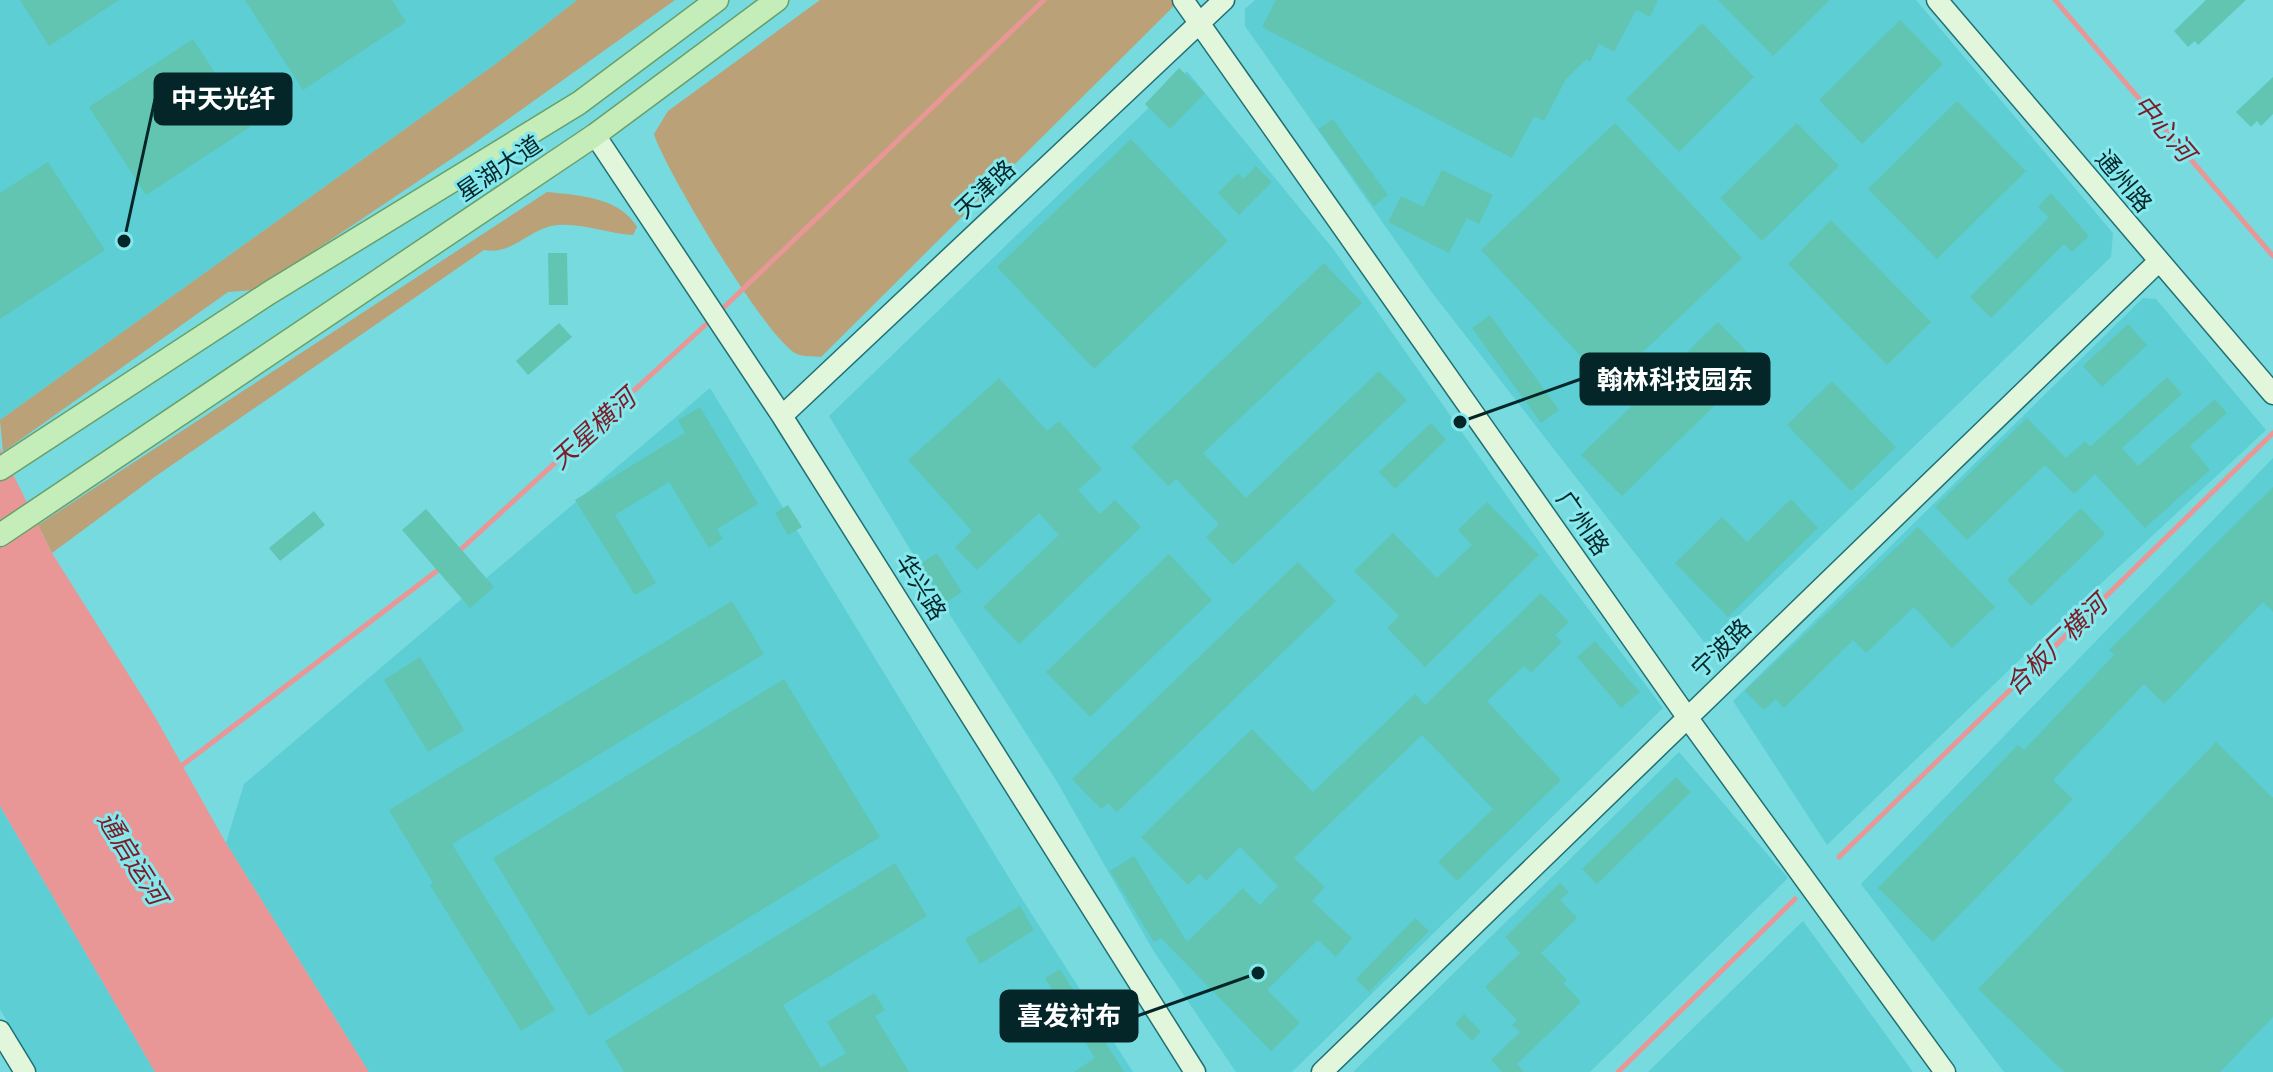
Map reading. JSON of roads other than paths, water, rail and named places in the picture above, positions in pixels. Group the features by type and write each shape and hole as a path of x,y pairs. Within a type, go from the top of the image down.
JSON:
{"main road":[{"name":"星湖大道","path":"0,469 214,329 579,103 717,0"},
{"name":"星湖大道","path":"0,535 595,135 777,0"}],"street":[{"name":"广州路","path":"1183,0 1687,717 1945,1072"},
{"name":"天津路","path":"782,416 1224,0"},
{"name":"通州路","path":"1937,0 2273,394"},
{"name":"华兴路","path":"595,135 782,416 1195,1072"},
{"name":"宁波路","path":"1322,1072 2158,262"},
{"path":"0,1031 25,1072"}],"water":[{"name":"通启运河","path":"0,448 52,553 154,715 226,843 369,1072 155,1072 0,806"}],"waterway":[{"name":"天星横河","path":"720,311 1044,0"},
{"name":"中心河","path":"2055,0 2273,256"},
{"name":"天星横河","path":"458,552 713,318"},
{"name":"合板厂横河","path":"1839,857 2273,433"},
{"name":"天星横河","path":"180,767 442,567"},
{"name":"合板厂横河","path":"1618,1072 1795,899"}],"place":[{"name":"中天光纤","path":"124,241"},
{"name":"翰林科技园东","path":"1460,422"},
{"name":"喜发衬布","path":"1258,973"}]}
